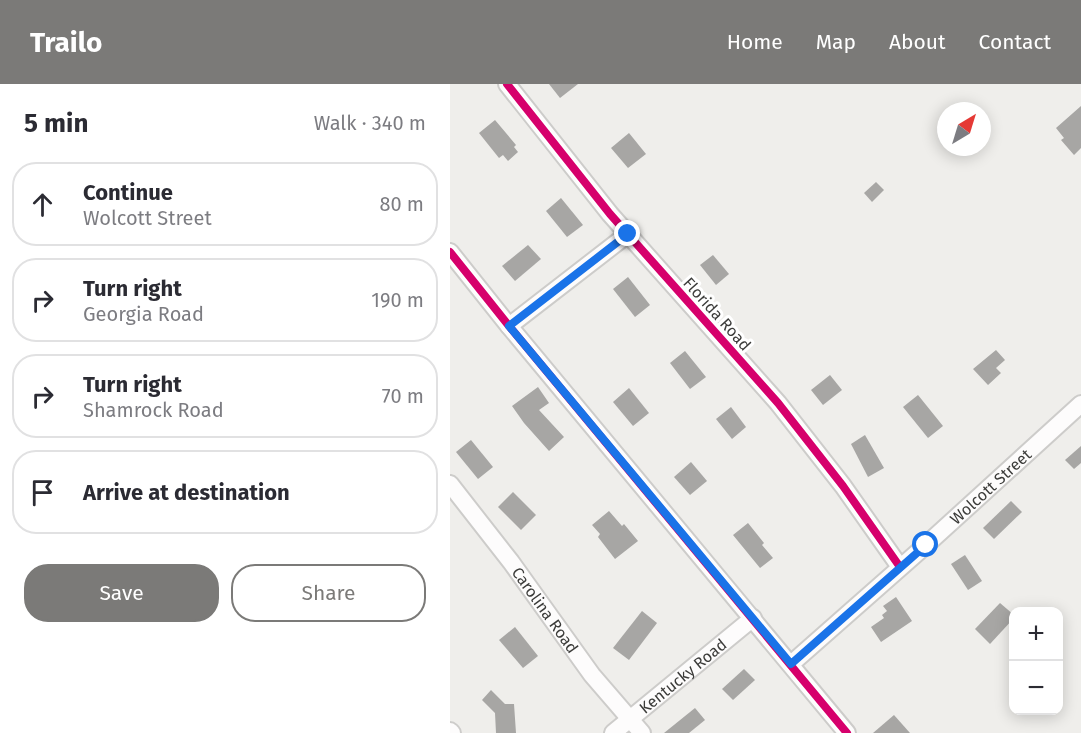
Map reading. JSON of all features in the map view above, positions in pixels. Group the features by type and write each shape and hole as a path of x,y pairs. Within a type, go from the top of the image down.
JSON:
{"street":[{"name":"Florida Road","path":"507,84 628,234 778,403 849,494 900,567"},
{"path":"509,326 628,234"},
{"path":"450,252 847,733"},
{"name":"Wolcott Street","path":"791,664 1081,404"},
{"name":"Carolina Road","path":"450,484 511,562 592,675 642,733"},
{"name":"Kentucky Road","path":"613,733 753,618"}],"building":[{"path":"549,84 578,84 560,98"},
{"path":"1081,106 1081,148 1074,155 1061,140 1064,138 1056,128"},
{"path":"495,120 516,145 514,147 518,152 508,161 503,155 499,158 479,133"},
{"path":"629,133 646,154 628,168 611,148"},
{"path":"876,182 884,190 872,202 864,193"},
{"path":"561,198 583,225 567,237 546,211"},
{"path":"528,245 541,259 515,281 502,266"},
{"path":"713,255 729,274 716,285 700,265"},
{"path":"628,277 650,305 635,317 613,289"},
{"path":"996,350 1005,360 996,368 1001,373 988,385 973,369"},
{"path":"685,351 706,377 690,389 670,363"},
{"path":"830,375 842,390 823,405 811,390"},
{"path":"538,387 549,403 539,410 564,437 549,451 512,406"},
{"path":"629,388 649,413 633,426 613,402"},
{"path":"918,395 943,426 928,438 903,407"},
{"path":"731,407 746,427 732,439 716,419"},
{"path":"865,435 884,468 868,477 851,444"},
{"path":"471,440 493,467 478,479 456,452"},
{"path":"1081,446 1081,463 1074,469 1065,460"},
{"path":"691,462 707,481 690,495 674,477"},
{"path":"513,492 536,515 521,530 498,507"},
{"path":"1011,501 1022,512 994,539 983,528"},
{"path":"609,511 638,541 615,559 592,525"},
{"path":"748,523 773,558 760,568 733,535"},
{"path":"965,555 982,581 968,590 951,564"},
{"path":"896,597 912,621 881,642 871,627 884,618 882,615 887,611 883,606"},
{"path":"1000,603 1009,611 1009,623 990,644 975,629"},
{"path":"642,611 657,623 629,660 613,648"},
{"path":"515,627 538,656 523,668 499,640"},
{"path":"744,669 755,680 733,700 722,689"},
{"path":"491,690 505,704 514,704 516,733 496,733 495,713 482,700"},
{"path":"695,708 705,720 689,733 664,733"},
{"path":"894,715 910,733 873,733"}],"cycle path":[{"path":"507,84 610,214 778,403 843,486 900,567"},
{"path":"450,252 847,733"}],"route":[{"path":"628,234 509,326 791,664 926,545"}]}
